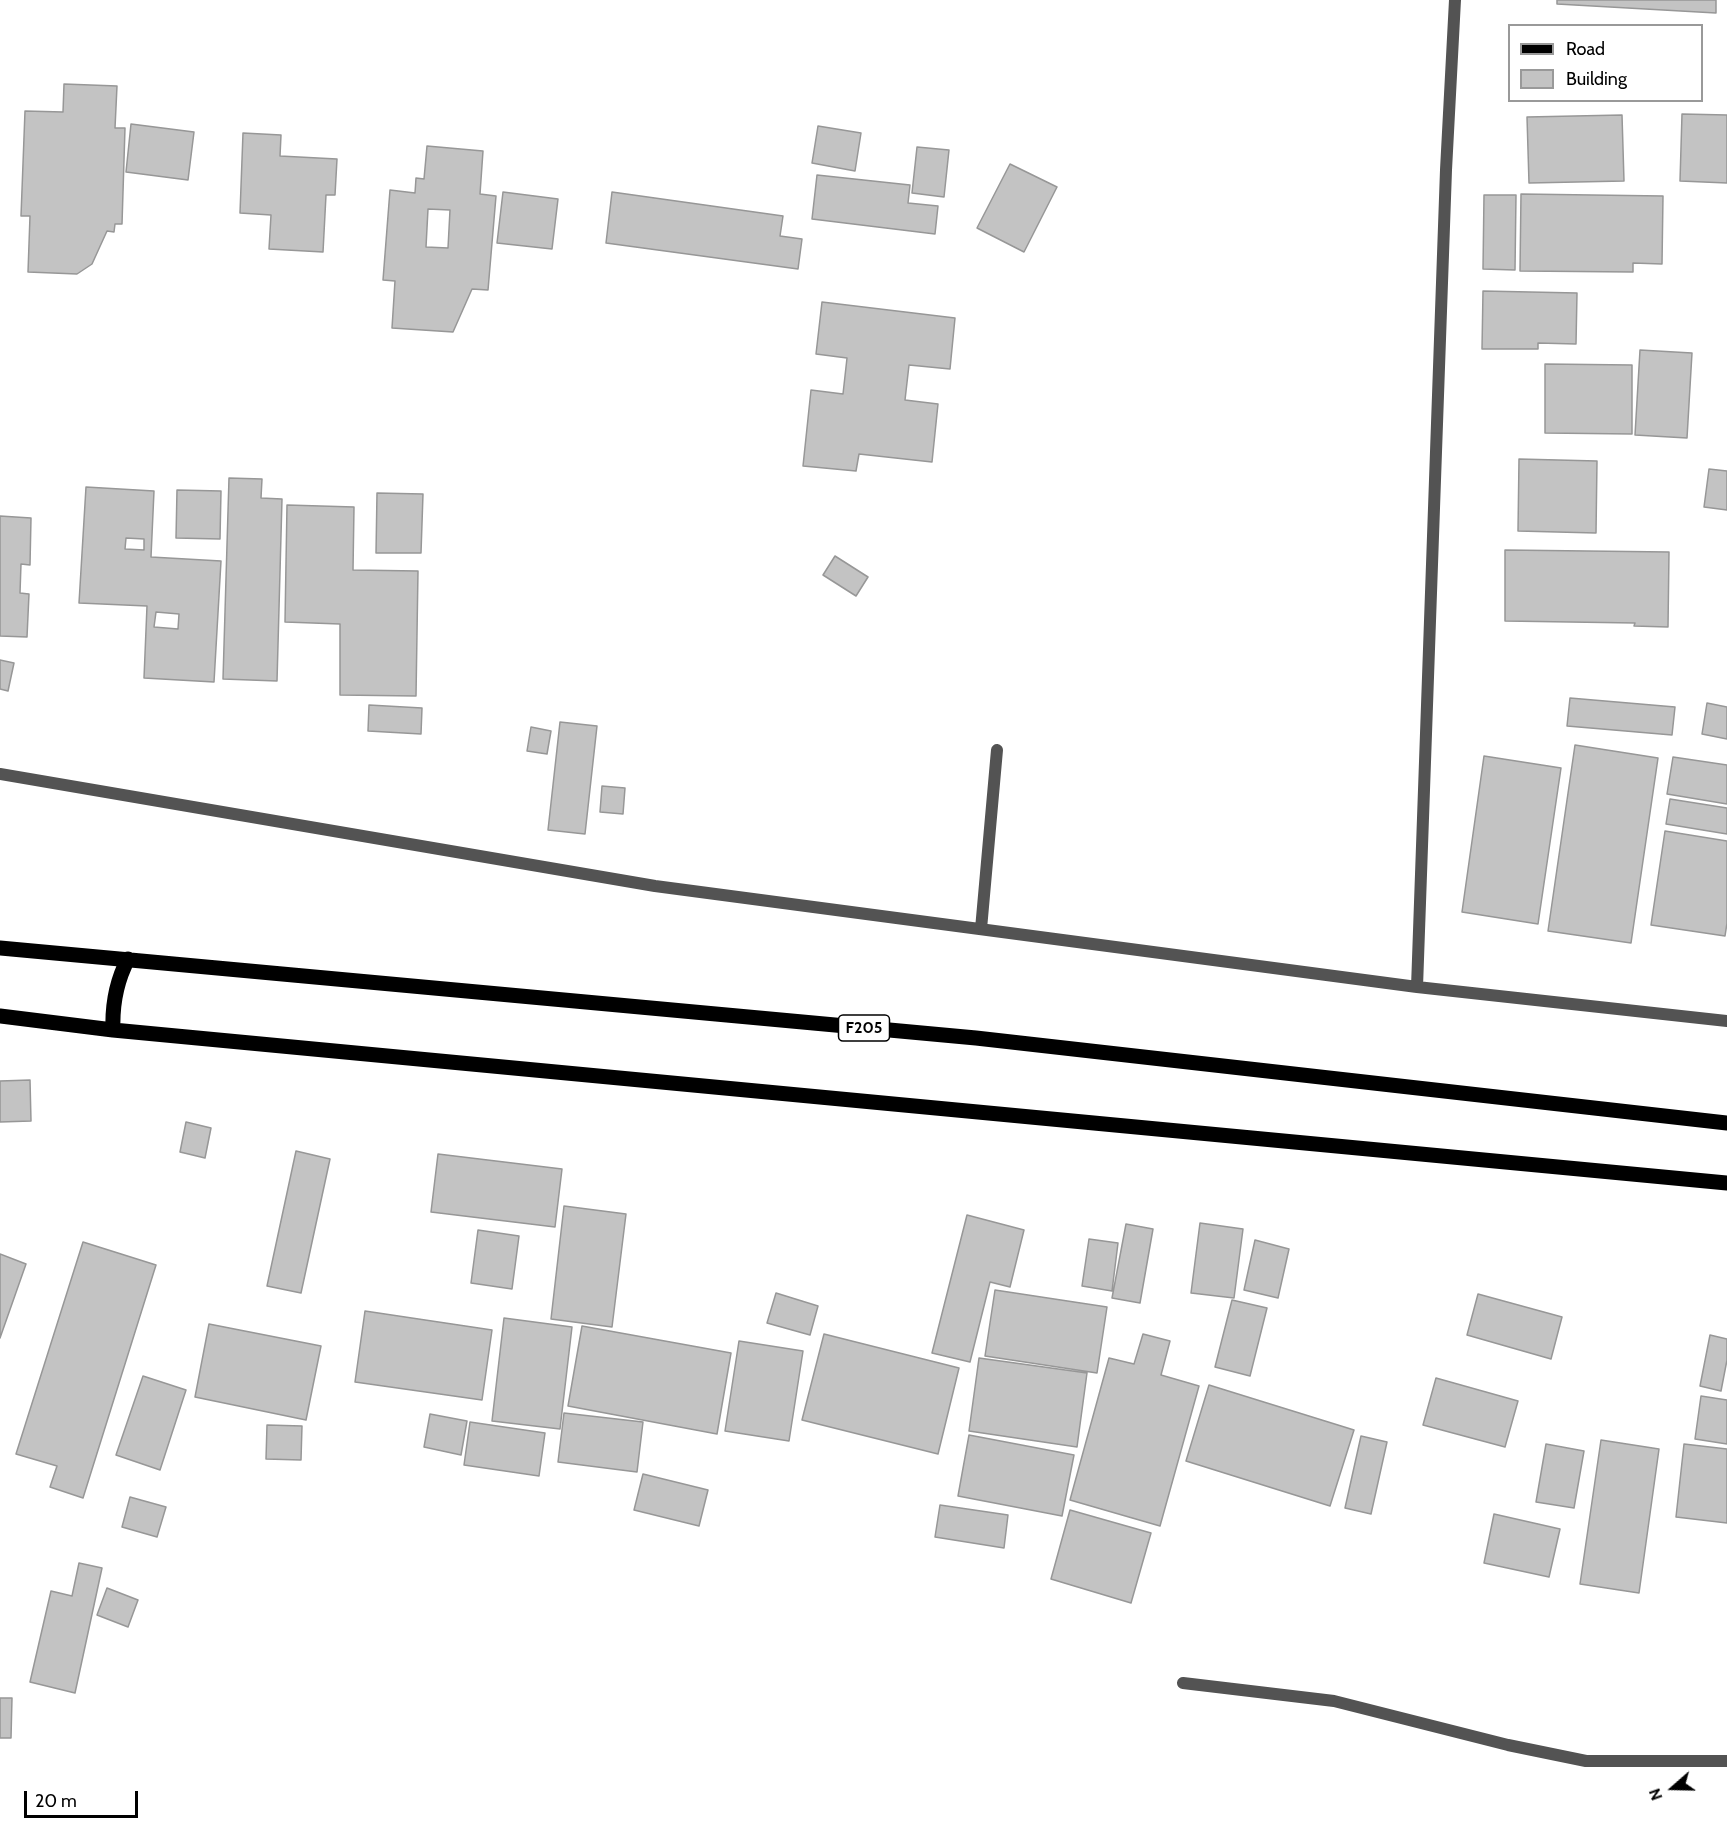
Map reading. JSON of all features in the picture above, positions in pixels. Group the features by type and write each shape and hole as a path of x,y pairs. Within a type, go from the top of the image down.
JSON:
{"main road":[{"name":"F205","path":"0,948 976,1038 1727,1123"},
{"path":"113,1030 112,1008 115,992 120,974 128,959"},
{"path":"0,1016 113,1030 1727,1183"}],"street":[{"path":"1417,987 1446,170 1455,0"},
{"path":"981,929 997,750"},
{"path":"0,774 655,886 1417,987 1727,1022"},
{"path":"1184,1683 1334,1701 1509,1745 1586,1761 1727,1761"}],"building":[{"path":"1557,0 1716,0 1716,13 1557,4"},
{"path":"64,84 117,86 115,128 125,128 122,224 115,224 114,232 107,231 92,264 77,274 28,272 30,216 21,216 25,111 63,112"},
{"path":"1682,114 1727,115 1727,183 1680,181"},
{"path":"1622,115 1624,181 1529,183 1527,117"},
{"path":"131,124 194,132 188,180 126,172"},
{"path":"818,126 861,133 855,171 812,163"},
{"path":"243,133 281,135 280,156 337,159 335,195 326,195 323,252 269,249 271,215 240,213"},
{"path":"427,146 483,151 480,194 496,196 488,290 472,289 453,332 392,328 395,281 383,280 390,190 415,193 416,178 424,179","holes":["428,209 450,210 448,248 426,247"]},
{"path":"917,147 949,150 944,197 912,193"},
{"path":"1010,164 1057,187 1024,252 977,228"},
{"path":"817,175 910,185 908,203 938,206 935,234 812,219"},
{"path":"503,192 558,199 552,249 497,243"},
{"path":"612,192 783,216 780,236 802,239 798,269 606,243"},
{"path":"1521,194 1663,196 1662,264 1633,263 1633,272 1520,271"},
{"path":"1484,195 1516,195 1515,270 1483,269"},
{"path":"1483,291 1577,293 1576,344 1538,343 1538,349 1482,349"},
{"path":"822,302 955,318 950,369 909,365 905,400 938,404 932,462 859,454 856,471 803,466 811,390 843,394 847,358 816,354"},
{"path":"1640,350 1692,353 1687,438 1635,435"},
{"path":"1545,364 1632,365 1632,434 1545,433"},
{"path":"1519,459 1597,461 1596,533 1518,531"},
{"path":"1709,469 1727,471 1727,510 1704,507"},
{"path":"229,478 262,479 261,498 282,499 277,681 223,679"},
{"path":"86,487 154,491 151,557 221,561 214,682 144,678 147,606 79,603","holes":["126,538 144,539 144,550 125,549","156,612 179,614 178,629 154,627"]},
{"path":"177,490 221,491 220,539 176,538"},
{"path":"377,493 423,494 421,553 376,553"},
{"path":"287,505 354,507 353,570 418,571 416,696 340,695 340,624 285,622"},
{"path":"0,516 31,518 30,565 21,564 20,593 29,594 27,637 0,636"},
{"path":"1505,550 1669,552 1668,627 1634,626 1635,623 1505,621"},
{"path":"835,556 868,577 856,596 823,575"},
{"path":"0,660 14,663 8,691 0,689"},
{"path":"1570,698 1675,707 1672,735 1567,726"},
{"path":"1707,703 1727,707 1727,739 1702,734"},
{"path":"369,705 422,708 421,734 368,731"},
{"path":"560,722 597,726 585,834 548,830"},
{"path":"531,727 551,731 547,754 527,751"},
{"path":"1575,745 1658,758 1631,943 1548,931"},
{"path":"1484,756 1561,768 1538,924 1462,912"},
{"path":"1673,757 1727,765 1727,804 1667,794"},
{"path":"602,786 625,788 623,814 600,812"},
{"path":"1670,799 1727,808 1727,834 1666,824"},
{"path":"1665,831 1727,841 1725,936 1651,925"},
{"path":"30,1080 31,1121 0,1122 0,1081"},
{"path":"186,1122 211,1128 205,1158 180,1152"},
{"path":"296,1151 330,1159 301,1293 267,1286"},
{"path":"438,1154 562,1169 555,1227 431,1212"},
{"path":"564,1206 626,1214 612,1327 551,1319"},
{"path":"967,1215 1024,1230 1010,1287 990,1282 970,1362 932,1353"},
{"path":"1200,1223 1243,1229 1234,1298 1191,1293"},
{"path":"1126,1224 1153,1229 1140,1303 1112,1298"},
{"path":"478,1230 519,1236 512,1289 471,1283"},
{"path":"1089,1239 1118,1243 1112,1291 1082,1286"},
{"path":"1255,1240 1289,1249 1278,1298 1244,1290"},
{"path":"83,1242 156,1265 83,1498 50,1487 57,1466 16,1454"},
{"path":"0,1254 26,1264 0,1338"},
{"path":"995,1290 1107,1307 1097,1373 985,1356"},
{"path":"776,1293 818,1306 810,1335 767,1323"},
{"path":"1478,1294 1562,1317 1551,1359 1467,1335"},
{"path":"1232,1300 1267,1308 1250,1376 1215,1367"},
{"path":"365,1311 492,1330 482,1400 355,1382"},
{"path":"504,1318 572,1327 560,1429 492,1421"},
{"path":"209,1324 321,1346 306,1420 195,1397"},
{"path":"582,1326 731,1353 717,1434 568,1406"},
{"path":"824,1334 959,1368 938,1454 802,1420"},
{"path":"1143,1334 1170,1341 1161,1375 1199,1386 1160,1526 1070,1500 1109,1358 1134,1364"},
{"path":"1710,1335 1727,1339 1727,1360 1721,1391 1700,1386"},
{"path":"739,1341 803,1351 789,1441 725,1431"},
{"path":"979,1358 1087,1373 1077,1447 969,1431"},
{"path":"143,1376 186,1390 160,1470 116,1455"},
{"path":"1436,1378 1518,1401 1505,1447 1423,1425"},
{"path":"1209,1385 1354,1430 1330,1506 1186,1461"},
{"path":"1701,1396 1727,1400 1727,1444 1695,1439"},
{"path":"564,1413 643,1422 637,1472 558,1462"},
{"path":"430,1414 467,1421 461,1455 424,1447"},
{"path":"470,1422 545,1433 539,1476 464,1465"},
{"path":"267,1425 302,1426 301,1460 266,1459"},
{"path":"969,1435 1074,1455 1062,1516 958,1496"},
{"path":"1361,1436 1387,1442 1371,1514 1345,1508"},
{"path":"1601,1440 1659,1449 1639,1593 1580,1584"},
{"path":"1546,1444 1584,1451 1574,1508 1536,1502"},
{"path":"1684,1444 1727,1449 1727,1523 1676,1517"},
{"path":"643,1474 708,1490 699,1526 634,1510"},
{"path":"130,1497 166,1507 157,1537 122,1527"},
{"path":"940,1505 1008,1515 1004,1548 935,1537"},
{"path":"1070,1510 1151,1533 1131,1603 1051,1579"},
{"path":"1494,1514 1560,1529 1549,1577 1484,1563"},
{"path":"79,1563 102,1568 75,1693 30,1682 51,1591 72,1596"},
{"path":"107,1588 138,1600 128,1627 97,1615"},
{"path":"0,1698 12,1698 11,1738 0,1738"}]}
